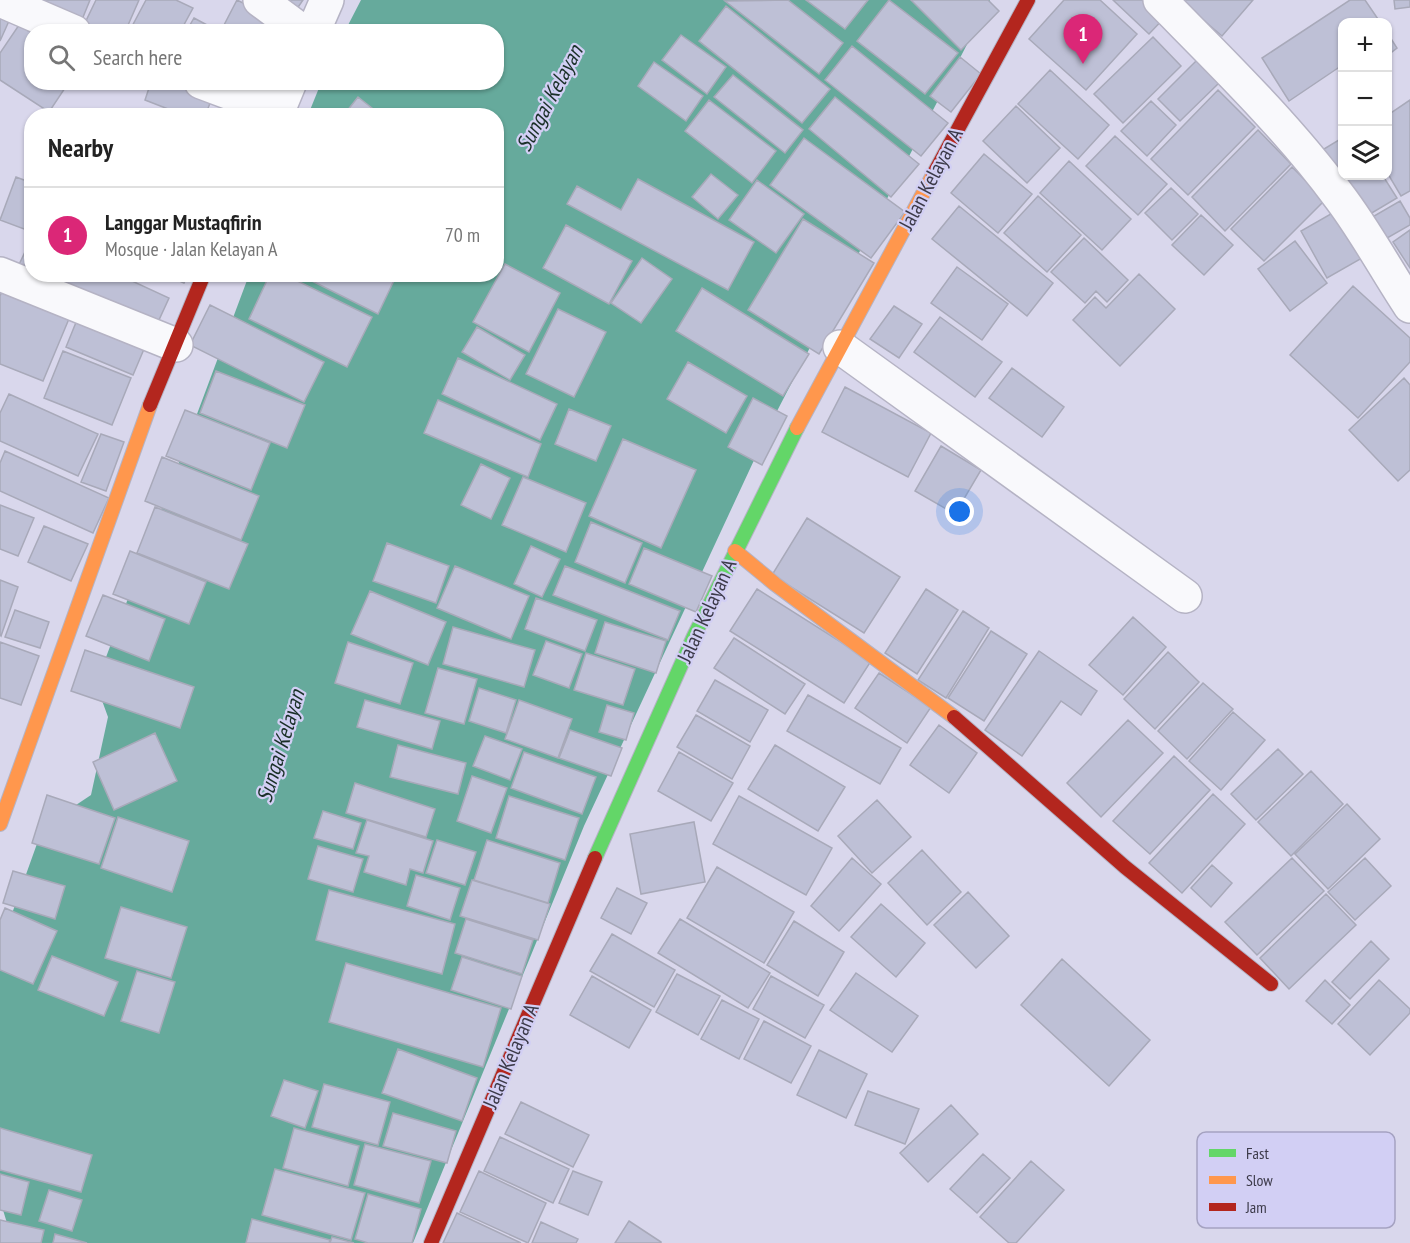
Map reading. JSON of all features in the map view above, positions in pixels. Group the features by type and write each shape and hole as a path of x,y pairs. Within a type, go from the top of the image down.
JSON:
{"street":[{"path":"0,0 56,24"},
{"path":"260,0 292,24"},
{"path":"316,24 327,0"},
{"name":"Jalan Kelayan A","path":"431,1243 629,781 735,551 840,347 1028,0"},
{"path":"1160,0 1222,63 1320,171 1340,197 1410,306"},
{"path":"231,90 281,103"},
{"path":"0,274 176,345"},
{"path":"1,816 145,417 201,282"},
{"path":"840,347 1185,596"},
{"path":"735,551 775,584 965,726 1125,867 1271,984"}],"water":[{"name":"Sungai Kelayan","path":"361,0 990,0 775,415 584,826 413,1243 13,1243 0,1200 0,947 43,827 91,795 108,717 96,684 246,282 504,282 504,108 311,108 318,90 504,90 504,24 349,24"}],"building":[{"path":"22,0 90,0 80,24 73,24"},
{"path":"96,0 139,0 128,24 84,24"},
{"path":"146,0 176,0 193,8 184,24 133,24"},
{"path":"237,0 286,24 225,24"},
{"path":"270,0 303,0 292,16"},
{"path":"788,0 843,43 819,74 725,1"},
{"path":"806,0 868,0 845,29"},
{"path":"889,0 958,53 925,94 857,41"},
{"path":"911,0 988,0 999,11 961,50"},
{"path":"1064,0 1100,0 1137,34 1086,90 1029,39"},
{"path":"1113,0 1151,0 1167,15 1149,34"},
{"path":"1180,0 1253,0 1222,36"},
{"path":"1350,0 1365,0 1377,18 1338,18 1338,68 1289,101 1262,58"},
{"path":"1394,0 1410,0 1410,7 1395,9"},
{"path":"726,6 830,89 802,123 699,41"},
{"path":"0,17 9,21 0,41"},
{"path":"194,18 205,24 191,24"},
{"path":"19,25 24,28 24,90 64,90 52,108 43,108 0,80 0,53"},
{"path":"681,35 726,67 707,94 662,60"},
{"path":"1153,37 1181,66 1123,123 1094,94"},
{"path":"1392,40 1397,48 1392,52"},
{"path":"852,46 948,123 921,156 825,80"},
{"path":"960,57 981,74 951,112 930,96"},
{"path":"1198,59 1220,82 1180,121 1158,99"},
{"path":"654,62 703,96 686,121 638,86"},
{"path":"1050,70 1109,125 1078,159 1018,104"},
{"path":"733,75 803,130 785,153 714,97"},
{"path":"148,90 206,90 214,93 208,108 166,108 145,100"},
{"path":"248,90 265,90 259,102"},
{"path":"1218,90 1255,127 1188,195 1151,159"},
{"path":"226,94 245,108 220,108"},
{"path":"358,97 372,108 349,108"},
{"path":"835,97 919,164 891,197 809,129"},
{"path":"709,100 776,151 752,183 685,131"},
{"path":"1410,100 1410,191 1401,196 1392,180 1392,112"},
{"path":"1151,101 1176,125 1147,156 1121,131"},
{"path":"1016,106 1060,148 1027,183 983,141"},
{"path":"1258,130 1291,164 1225,231 1192,197"},
{"path":"1115,136 1167,184 1138,215 1086,166"},
{"path":"804,138 905,212 871,258 770,185"},
{"path":"1338,140 1338,180 1386,180 1397,198 1360,220 1319,152"},
{"path":"984,154 1032,194 998,233 951,193"},
{"path":"1069,161 1131,219 1102,250 1040,193"},
{"path":"1292,167 1325,200 1264,261 1231,229"},
{"path":"711,174 738,195 718,219 692,197"},
{"path":"16,177 24,180 24,229 0,220"},
{"path":"638,179 754,242 728,290 567,204 577,186 621,210"},
{"path":"757,180 804,214 776,253 729,220"},
{"path":"1171,188 1198,214 1172,240 1145,213"},
{"path":"1038,196 1081,235 1047,272 1004,233"},
{"path":"1400,201 1410,218 1410,225 1375,245 1362,223"},
{"path":"959,206 1053,283 1027,316 932,239"},
{"path":"1343,207 1369,254 1327,278 1301,231"},
{"path":"1201,215 1233,245 1204,275 1172,245"},
{"path":"803,219 874,263 819,354 748,310"},
{"path":"566,225 632,261 609,304 543,268"},
{"path":"1410,230 1410,268 1393,242"},
{"path":"1084,238 1128,280 1107,302 1096,291 1085,303 1051,272"},
{"path":"1295,241 1327,283 1290,311 1258,269"},
{"path":"24,254 24,275 16,271"},
{"path":"642,258 672,279 641,323 611,303"},
{"path":"505,264 560,293 529,352 473,322 495,282 504,282"},
{"path":"957,267 1008,304 982,340 931,303"},
{"path":"1139,274 1175,309 1120,366 1073,320 1095,297 1106,308"},
{"path":"40,282 134,282 169,298 153,333"},
{"path":"266,282 300,282 372,317 347,367 249,319"},
{"path":"314,282 393,282 378,314"},
{"path":"4,286 71,314 43,381 0,364 0,296"},
{"path":"1353,286 1410,338 1410,362 1358,418 1290,355"},
{"path":"702,288 809,354 783,396 676,331"},
{"path":"210,305 324,362 304,402 190,345"},
{"path":"894,306 922,324 899,358 870,339"},
{"path":"558,309 606,332 574,397 526,374"},
{"path":"79,315 147,342 133,375 66,347"},
{"path":"940,317 1002,362 975,397 914,352"},
{"path":"477,327 525,355 510,380 462,352"},
{"path":"63,351 131,378 112,425 44,398"},
{"path":"458,358 557,404 540,440 442,394"},
{"path":"688,362 747,396 726,433 667,399"},
{"path":"1012,368 1064,407 1042,437 989,398"},
{"path":"216,371 305,405 287,448 200,413"},
{"path":"1404,378 1410,385 1410,470 1398,481 1349,430"},
{"path":"845,387 931,433 908,477 822,432"},
{"path":"9,394 98,434 78,476 0,441 0,413"},
{"path":"753,398 787,416 762,465 728,447"},
{"path":"438,400 541,444 528,477 424,433"},
{"path":"569,409 611,426 596,461 555,444"},
{"path":"185,410 270,443 251,490 166,456"},
{"path":"101,434 124,442 106,491 81,482"},
{"path":"623,439 696,470 661,548 589,516"},
{"path":"941,446 981,470 955,514 915,491"},
{"path":"5,451 109,498 93,533 0,491 0,463"},
{"path":"162,457 259,496 241,540 145,501"},
{"path":"481,464 510,478 491,519 461,505"},
{"path":"523,477 586,503 566,552 502,525"},
{"path":"0,505 34,518 18,556 0,549"},
{"path":"155,507 248,544 229,589 137,553"},
{"path":"807,518 900,577 864,633 772,575"},
{"path":"591,522 642,543 625,583 575,562"},
{"path":"44,526 88,544 71,581 28,562"},
{"path":"387,543 449,566 436,603 373,581"},
{"path":"531,546 560,559 542,597 514,584"},
{"path":"644,548 712,576 696,612 629,584"},
{"path":"130,551 206,582 189,624 113,594"},
{"path":"455,566 529,596 511,639 437,608"},
{"path":"565,566 680,611 668,640 553,595"},
{"path":"0,580 18,587 1,636 0,635"},
{"path":"757,589 871,661 844,703 730,631"},
{"path":"926,589 958,610 917,674 885,653"},
{"path":"370,591 446,622 428,665 351,634"},
{"path":"103,595 165,619 149,661 86,636"},
{"path":"536,598 597,620 585,651 525,629"},
{"path":"15,610 49,622 40,648 5,637"},
{"path":"963,611 989,628 946,698 918,680"},
{"path":"1133,617 1166,647 1123,695 1089,665"},
{"path":"605,622 666,641 656,673 595,653"},
{"path":"453,627 535,650 524,687 443,664"},
{"path":"991,631 1027,654 984,721 948,698"},
{"path":"734,638 805,684 785,714 714,668"},
{"path":"546,641 582,654 569,688 533,675"},
{"path":"0,642 39,656 21,705 0,698"},
{"path":"348,642 413,663 400,704 335,683"},
{"path":"85,650 194,687 180,728 71,691"},
{"path":"1039,651 1097,691 1081,715 1061,701 1022,756 985,730"},
{"path":"1168,652 1199,682 1155,729 1124,699"},
{"path":"586,653 635,669 623,705 574,690"},
{"path":"438,668 477,679 464,724 425,713"},
{"path":"879,673 931,707 907,743 855,708"},
{"path":"715,680 768,710 750,742 697,711"},
{"path":"1203,683 1233,709 1187,759 1158,731"},
{"path":"479,688 516,700 506,733 469,721"},
{"path":"808,695 901,748 880,784 787,731"},
{"path":"365,700 440,721 432,749 357,727"},
{"path":"519,700 572,719 558,758 505,739"},
{"path":"607,705 634,713 626,740 599,732"},
{"path":"1233,712 1265,740 1221,790 1189,761"},
{"path":"696,715 750,746 732,779 677,747"},
{"path":"1128,720 1163,753 1101,817 1067,783"},
{"path":"939,725 977,753 949,793 910,765"},
{"path":"570,730 622,748 611,776 559,758"},
{"path":"155,733 177,781 114,810 93,762"},
{"path":"485,736 522,749 510,780 473,766"},
{"path":"398,745 466,763 458,794 390,777"},
{"path":"775,745 845,787 818,831 748,789"},
{"path":"1278,749 1303,774 1256,820 1231,794"},
{"path":"524,752 596,777 582,814 511,788"},
{"path":"679,752 733,783 711,821 658,791"},
{"path":"1174,756 1210,790 1150,854 1113,821"},
{"path":"1311,771 1343,804 1291,856 1258,822"},
{"path":"472,776 507,788 491,833 457,821"},
{"path":"355,783 435,809 426,837 346,813"},
{"path":"1213,794 1245,824 1182,893 1149,863"},
{"path":"47,795 115,818 99,864 32,843"},
{"path":"509,796 579,818 565,860 496,838"},
{"path":"739,796 832,848 806,895 713,844"},
{"path":"877,800 911,837 872,873 838,836"},
{"path":"1347,804 1380,839 1328,889 1295,854"},
{"path":"323,811 361,823 353,849 314,838"},
{"path":"118,817 189,841 172,892 101,868"},
{"path":"367,820 433,841 423,873 410,869 406,885 364,872 369,856 356,853"},
{"path":"694,822 705,882 641,894 630,834"},
{"path":"437,840 476,852 465,885 426,873"},
{"path":"487,840 560,863 548,903 474,880"},
{"path":"318,846 363,859 353,892 308,879"},
{"path":"922,850 961,892 927,925 888,883"},
{"path":"852,858 881,884 839,931 811,906"},
{"path":"1292,858 1324,891 1257,955 1225,922"},
{"path":"1365,858 1391,886 1355,920 1328,892"},
{"path":"1212,865 1232,883 1211,907 1191,888"},
{"path":"717,867 794,912 764,963 687,918"},
{"path":"13,871 65,886 55,919 3,903"},
{"path":"416,875 460,888 450,920 407,906"},
{"path":"472,880 550,904 538,940 460,916"},
{"path":"617,888 647,903 631,934 601,918"},
{"path":"329,890 455,924 442,974 316,940"},
{"path":"968,892 1009,936 976,968 934,925"},
{"path":"1326,894 1356,925 1289,989 1260,958"},
{"path":"881,904 925,943 896,977 851,937"},
{"path":"121,907 187,927 171,978 105,958"},
{"path":"5,908 57,931 33,984 0,970 0,920"},
{"path":"466,919 533,940 522,974 455,953"},
{"path":"680,919 770,973 748,1008 658,953"},
{"path":"794,921 844,952 818,996 767,965"},
{"path":"612,934 675,970 654,1007 590,971"},
{"path":"1371,941 1389,959 1350,999 1332,982"},
{"path":"52,956 118,982 104,1016 38,990"},
{"path":"462,957 522,976 511,1009 451,990"},
{"path":"1062,959 1150,1040 1109,1086 1021,1005"},
{"path":"346,963 501,1008 483,1067 329,1022"},
{"path":"137,971 175,982 159,1033 121,1021"},
{"path":"856,973 918,1016 892,1052 830,1010"},
{"path":"677,974 720,996 698,1035 656,1012"},
{"path":"592,976 651,1010 629,1048 570,1015"},
{"path":"771,976 824,1005 805,1038 753,1009"},
{"path":"1325,980 1350,1005 1332,1024 1306,1001"},
{"path":"1379,980 1410,1009 1410,1013 1370,1055 1338,1024"},
{"path":"722,1000 759,1019 739,1059 701,1039"},
{"path":"764,1021 811,1046 791,1083 744,1059"},
{"path":"398,1049 477,1078 462,1121 382,1093"},
{"path":"819,1050 867,1074 846,1118 797,1095"},
{"path":"284,1080 318,1091 305,1128 271,1116"},
{"path":"324,1084 390,1102 378,1145 312,1127"},
{"path":"868,1091 919,1109 905,1144 855,1125"},
{"path":"521,1102 589,1135 573,1167 505,1134"},
{"path":"951,1105 978,1134 928,1182 900,1153"},
{"path":"393,1113 456,1131 447,1163 383,1146"},
{"path":"0,1128 92,1155 81,1192 0,1170"},
{"path":"294,1128 359,1146 348,1186 283,1168"},
{"path":"500,1137 569,1169 553,1203 484,1171"},
{"path":"365,1144 431,1161 419,1203 354,1185"},
{"path":"983,1154 1010,1178 977,1213 950,1189"},
{"path":"1031,1161 1064,1190 1016,1243 1009,1243 980,1217"},
{"path":"275,1169 365,1193 351,1240 262,1215"},
{"path":"479,1171 546,1203 528,1243 460,1212"},
{"path":"573,1171 602,1182 588,1215 559,1203"},
{"path":"0,1174 29,1182 21,1215 0,1210"},
{"path":"49,1190 82,1200 72,1231 39,1221"},
{"path":"368,1194 421,1209 412,1243 368,1243 355,1239"},
{"path":"457,1213 521,1243 443,1243"},
{"path":"252,1219 330,1240 329,1243 246,1243"},
{"path":"0,1220 44,1230 41,1243 0,1243"},
{"path":"629,1221 661,1242 661,1243 615,1243"},
{"path":"541,1222 578,1239 576,1243 532,1243"},
{"path":"55,1234 87,1243 53,1243"},
{"path":"332,1237 354,1243 330,1243"}],"traffic: fast":[{"path":"595,858 694,636 797,428"}],"traffic: slow":[{"path":"797,428 933,175"},
{"path":"0,824 150,405"},
{"path":"735,551 775,584 954,717"}],"traffic: jam":[{"path":"933,175 1028,0"},
{"path":"150,405 201,282"},
{"path":"954,717 1125,867 1271,984"},
{"path":"431,1243 595,858"}],"place":[{"name":"Langgar Mustaqfirin","path":"1083,64"}]}
